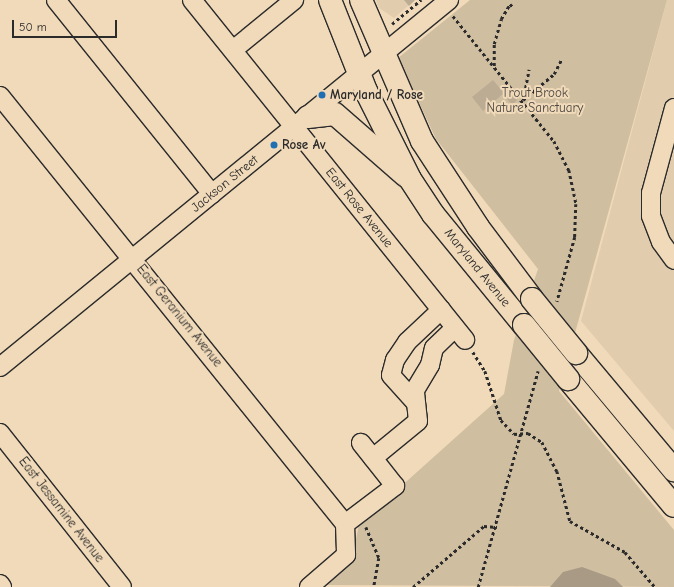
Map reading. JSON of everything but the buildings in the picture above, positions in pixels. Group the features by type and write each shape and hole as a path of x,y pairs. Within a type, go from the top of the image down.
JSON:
{"main road":[{"name":"Maryland Avenue","path":"330,0 359,74 410,179 433,214 674,506"},
{"name":"Maryland Avenue","path":"361,0 383,55 422,141 443,176 532,299 674,470"},
{"path":"301,122 335,114 410,179"}],"street":[{"path":"56,0 212,194"},
{"name":"East Rose Avenue","path":"192,0 233,50 301,122 460,334"},
{"path":"233,50 294,0"},
{"name":"Jackson Street","path":"0,367 447,2"},
{"name":"East Geranium Avenue","path":"0,96 352,529"},
{"path":"674,108 651,193 651,216 661,242 674,260"},
{"path":"415,402 391,375 395,360 407,342 441,310"},
{"path":"373,458 418,421 415,390 434,348 460,334"},
{"name":"East Jessamine Avenue","path":"0,433 122,587"},
{"path":"309,587 337,566 346,555 352,529 395,486 361,443"}],"path":[{"path":"392,24 421,0"},
{"path":"447,2 494,66 523,100 560,151 569,170 576,204 575,236 556,305"},
{"path":"494,66 494,44 500,19 510,4 513,7"},
{"path":"523,100 554,74 561,60"},
{"path":"523,100 529,70"},
{"path":"460,334 485,371 501,420 514,434 536,436 557,471 570,522 625,552 655,587"},
{"path":"478,587 497,527 539,366"},
{"path":"413,587 484,526 497,527"},
{"path":"352,529 379,558 374,587"}],"shaded area":[{"path":"376,0 415,0 394,18 379,8"},
{"path":"667,0 674,0 674,431 581,321"},
{"path":"582,567 615,579 623,587 550,587 563,572"}],"green space":[{"name":"Trout Brook Nature Sanctuary","path":"470,0 667,0 559,391 674,530 674,587 323,585 352,560 359,524 504,394 514,340 538,269 436,139 398,58"}],"place":[{"name":"Maryland / Rose","path":"322,95"},
{"name":"Rose Av","path":"274,145"}]}
